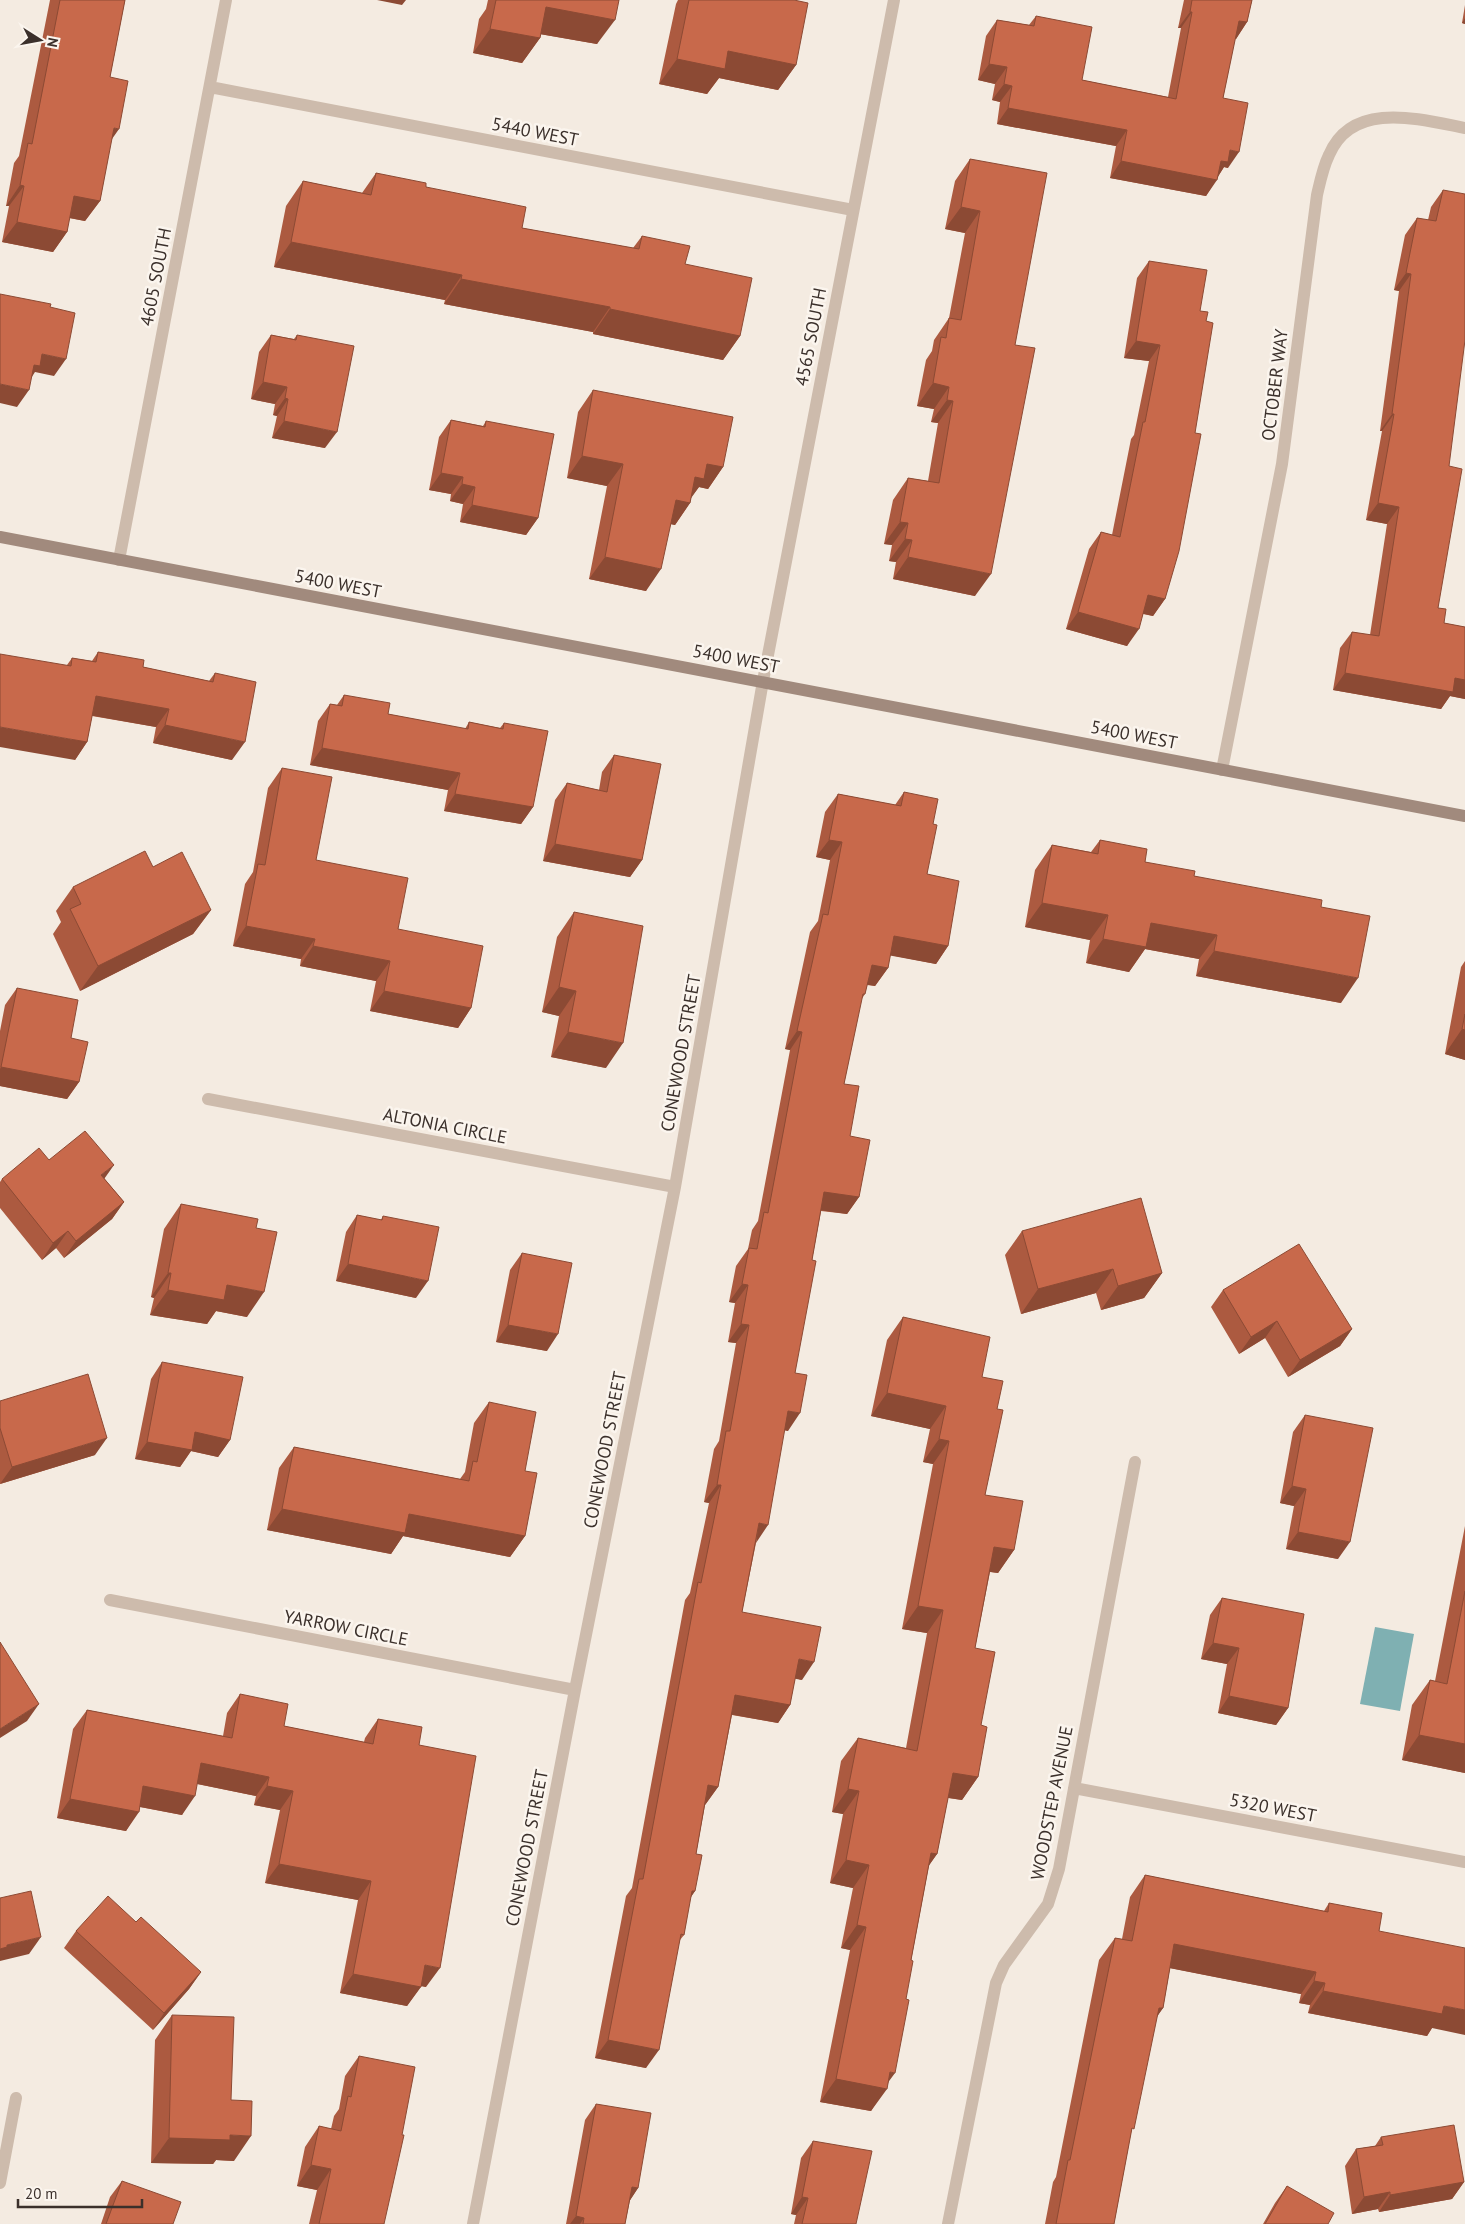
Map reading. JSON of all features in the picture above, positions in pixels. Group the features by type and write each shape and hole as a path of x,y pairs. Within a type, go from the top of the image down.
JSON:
{"street":[{"name":"4605 SOUTH","path":"119,560 226,0"},
{"name":"4565 SOUTH","path":"763,681 894,0"},
{"name":"5440 WEST","path":"210,87 853,210"},
{"name":"OCTOBER WAY","path":"1222,770 1282,464 1317,195 1329,154 1339,137 1354,124 1371,118 1411,119 1465,128"},
{"name":"5400 WEST","path":"0,537 1465,816"},
{"name":"CONEWOOD STREET","path":"473,2224 575,1690 675,1187 763,681"},
{"name":"ALTONIA CIRCLE","path":"208,1099 675,1187"},
{"name":"WOODSTEP AVENUE","path":"948,2224 996,1983 1004,1965 1048,1904 1059,1869 1135,1462"},
{"name":"YARROW CIRCLE","path":"110,1600 575,1690"},
{"name":"5320 WEST","path":"1074,1788 1465,1862"},
{"path":"0,2183 16,2098"}],"water":[{"path":"1375,1627 1414,1634 1400,1711 1360,1704"}],"building":[{"path":"60,0 125,0 110,77 128,81 119,129 114,128 100,201 74,196 67,232 17,222 24,186 20,185 28,143 32,144"},
{"path":"496,0 619,0 615,20 546,7 540,38 490,29"},
{"path":"689,0 794,0 808,3 796,65 728,51 725,69 677,59"},
{"path":"1192,0 1252,0 1247,22 1239,21 1223,98 1248,103 1239,152 1230,150 1228,162 1221,161 1217,180 1121,161 1127,130 1008,108 1012,86 1004,84 1007,67 989,64 997,20 1034,26 1036,16 1092,27 1082,80 1176,99 1192,12 1190,12"},
{"path":"970,159 1047,173 1015,345 1035,348 991,574 908,557 912,540 905,539 908,523 900,522 908,478 939,483 953,401 947,400 949,387 933,383 941,337 946,338 949,318 961,320 980,211 961,207"},
{"path":"376,173 426,183 426,187 526,207 522,228 639,249 642,236 690,246 685,264 752,278 740,336 610,309 610,307 461,279 462,275 291,242 303,181 371,195"},
{"path":"1443,190 1465,194 1465,340 1449,466 1462,469 1438,608 1446,609 1444,623 1465,627 1465,680 1455,678 1453,692 1345,673 1352,632 1379,636 1399,507 1378,503 1394,414 1392,414 1411,274 1406,273 1417,218 1436,221"},
{"path":"1149,261 1207,270 1200,311 1208,312 1206,321 1213,323 1195,433 1201,434 1179,551 1165,599 1148,595 1139,629 1078,612 1101,532 1120,537 1143,422 1145,422 1160,345 1136,341"},
{"path":"0,294 51,304 50,307 75,313 66,359 42,354 40,366 34,365 29,390 0,384"},
{"path":"271,335 296,340 297,335 354,346 337,432 284,421 288,399 285,398 287,387 263,382"},
{"path":"593,390 733,417 723,467 707,464 704,479 695,477 690,503 676,500 661,569 605,557 623,464 582,456"},
{"path":"451,420 485,427 486,421 554,434 538,518 472,505 475,487 462,484 463,477 441,473"},
{"path":"98,652 144,660 143,667 213,682 215,673 256,682 245,742 165,725 169,709 96,696 87,742 0,727 0,654 71,666 72,658 96,662"},
{"path":"344,695 390,703 388,714 468,729 469,722 503,729 504,723 548,731 533,807 455,794 460,773 322,748 330,704 342,706"},
{"path":"614,755 661,764 642,860 555,844 567,783 607,792"},
{"path":"282,768 332,777 316,860 408,878 398,929 483,946 471,1008 384,991 390,961 313,946 315,939 246,926 258,864 265,865"},
{"path":"904,792 938,799 933,824 937,825 927,874 959,881 948,946 894,936 888,968 872,965 865,994 863,994 844,1084 859,1086 850,1136 870,1140 859,1197 824,1192 812,1260 816,1261 795,1373 807,1375 800,1413 788,1411 768,1525 759,1523 742,1612 821,1627 814,1662 799,1659 790,1705 735,1695 718,1787 708,1785 696,1854 702,1855 695,1891 692,1891 684,1935 681,1934 659,2050 608,2040 639,1879 643,1879 698,1582 701,1583 721,1485 717,1485 726,1431 730,1431 749,1325 741,1324 748,1285 742,1284 749,1248 757,1249 764,1212 768,1213 802,1032 797,1031 823,914 828,915 842,842 829,840 838,794 901,806"},
{"path":"1100,840 1147,849 1145,862 1195,871 1194,876 1322,900 1321,907 1370,916 1358,978 1214,951 1217,935 1151,923 1146,947 1103,939 1108,915 1042,903 1052,845 1098,854"},
{"path":"145,851 153,867 182,852 211,910 98,966 70,909 81,904 73,887"},
{"path":"574,912 643,926 623,1043 568,1032 576,991 559,987"},
{"path":"17,988 78,1000 71,1038 88,1042 79,1082 1,1067"},
{"path":"1465,1014 1465,1030 1462,1029"},
{"path":"85,1131 114,1165 101,1175 124,1202 76,1241 68,1231 53,1243 2,1179 39,1148 49,1160"},
{"path":"1141,1198 1162,1273 1118,1286 1113,1269 1038,1289 1022,1231"},
{"path":"181,1204 258,1219 256,1228 277,1232 264,1292 227,1285 224,1300 168,1290 171,1273 168,1273"},
{"path":"357,1215 382,1220 383,1216 439,1227 428,1281 348,1264"},
{"path":"1299,1244 1352,1329 1300,1360 1277,1321 1251,1337 1223,1290"},
{"path":"522,1253 572,1263 558,1334 508,1325"},
{"path":"903,1317 990,1337 982,1377 1003,1381 997,1409 1003,1410 985,1495 1023,1501 1014,1550 994,1547 975,1648 995,1652 981,1725 987,1727 978,1777 953,1773 937,1854 931,1853 911,1960 913,1961 906,1999 909,2000 895,2073 890,2072 887,2089 836,2079 866,1927 857,1925 869,1865 846,1860 859,1791 848,1789 858,1738 917,1751 943,1610 918,1606 949,1441 939,1439 946,1406 887,1393"},
{"path":"162,1362 243,1377 230,1440 195,1432 192,1450 147,1442"},
{"path":"88,1374 107,1438 12,1467 0,1428 0,1401"},
{"path":"489,1402 536,1412 525,1471 537,1473 525,1536 409,1514 405,1533 282,1509 294,1447 469,1481 473,1461 477,1462"},
{"path":"1305,1415 1373,1428 1350,1542 1298,1532 1306,1489 1292,1486"},
{"path":"1465,1591 1465,1744 1419,1735 1430,1680 1447,1684"},
{"path":"1222,1598 1304,1614 1288,1708 1229,1696 1239,1648 1213,1643"},
{"path":"0,1642 39,1704 0,1729"},
{"path":"240,1694 288,1704 284,1726 373,1744 378,1719 422,1727 419,1745 476,1756 440,1968 425,1965 421,1987 353,1974 371,1881 279,1864 293,1791 267,1786 269,1777 201,1763 195,1796 143,1786 139,1812 70,1799 87,1710 232,1738"},
{"path":"1145,1875 1328,1912 1329,1903 1382,1913 1379,1931 1465,1948 1465,2010 1444,2006 1442,2014 1323,1991 1325,1983 1314,1981 1316,1972 1174,1944 1163,2008 1159,2008 1134,2129 1132,2128 1114,2224 1056,2224 1115,1938 1132,1941"},
{"path":"31,1891 41,1937 7,1945 7,1947 0,1949 0,1898"},
{"path":"108,1896 136,1922 141,1917 201,1972 164,2013 76,1931"},
{"path":"172,2015 234,2017 231,2100 252,2101 251,2136 230,2135 230,2140 169,2138"},
{"path":"359,2056 415,2067 402,2135 404,2135 384,2224 319,2224 331,2169 311,2165 319,2126 341,2131 348,2096 351,2097"},
{"path":"596,2104 651,2113 638,2188 632,2187 625,2224 583,2224 584,2218 576,2216"},
{"path":"1454,2125 1464,2182 1390,2195 1390,2192 1364,2197 1356,2149 1383,2145 1381,2137"},
{"path":"813,2141 872,2151 856,2224 802,2224 808,2198 802,2197"},
{"path":"122,2181 181,2202 173,2224 106,2224"},
{"path":"1287,2186 1334,2213 1328,2224 1265,2224"}]}
